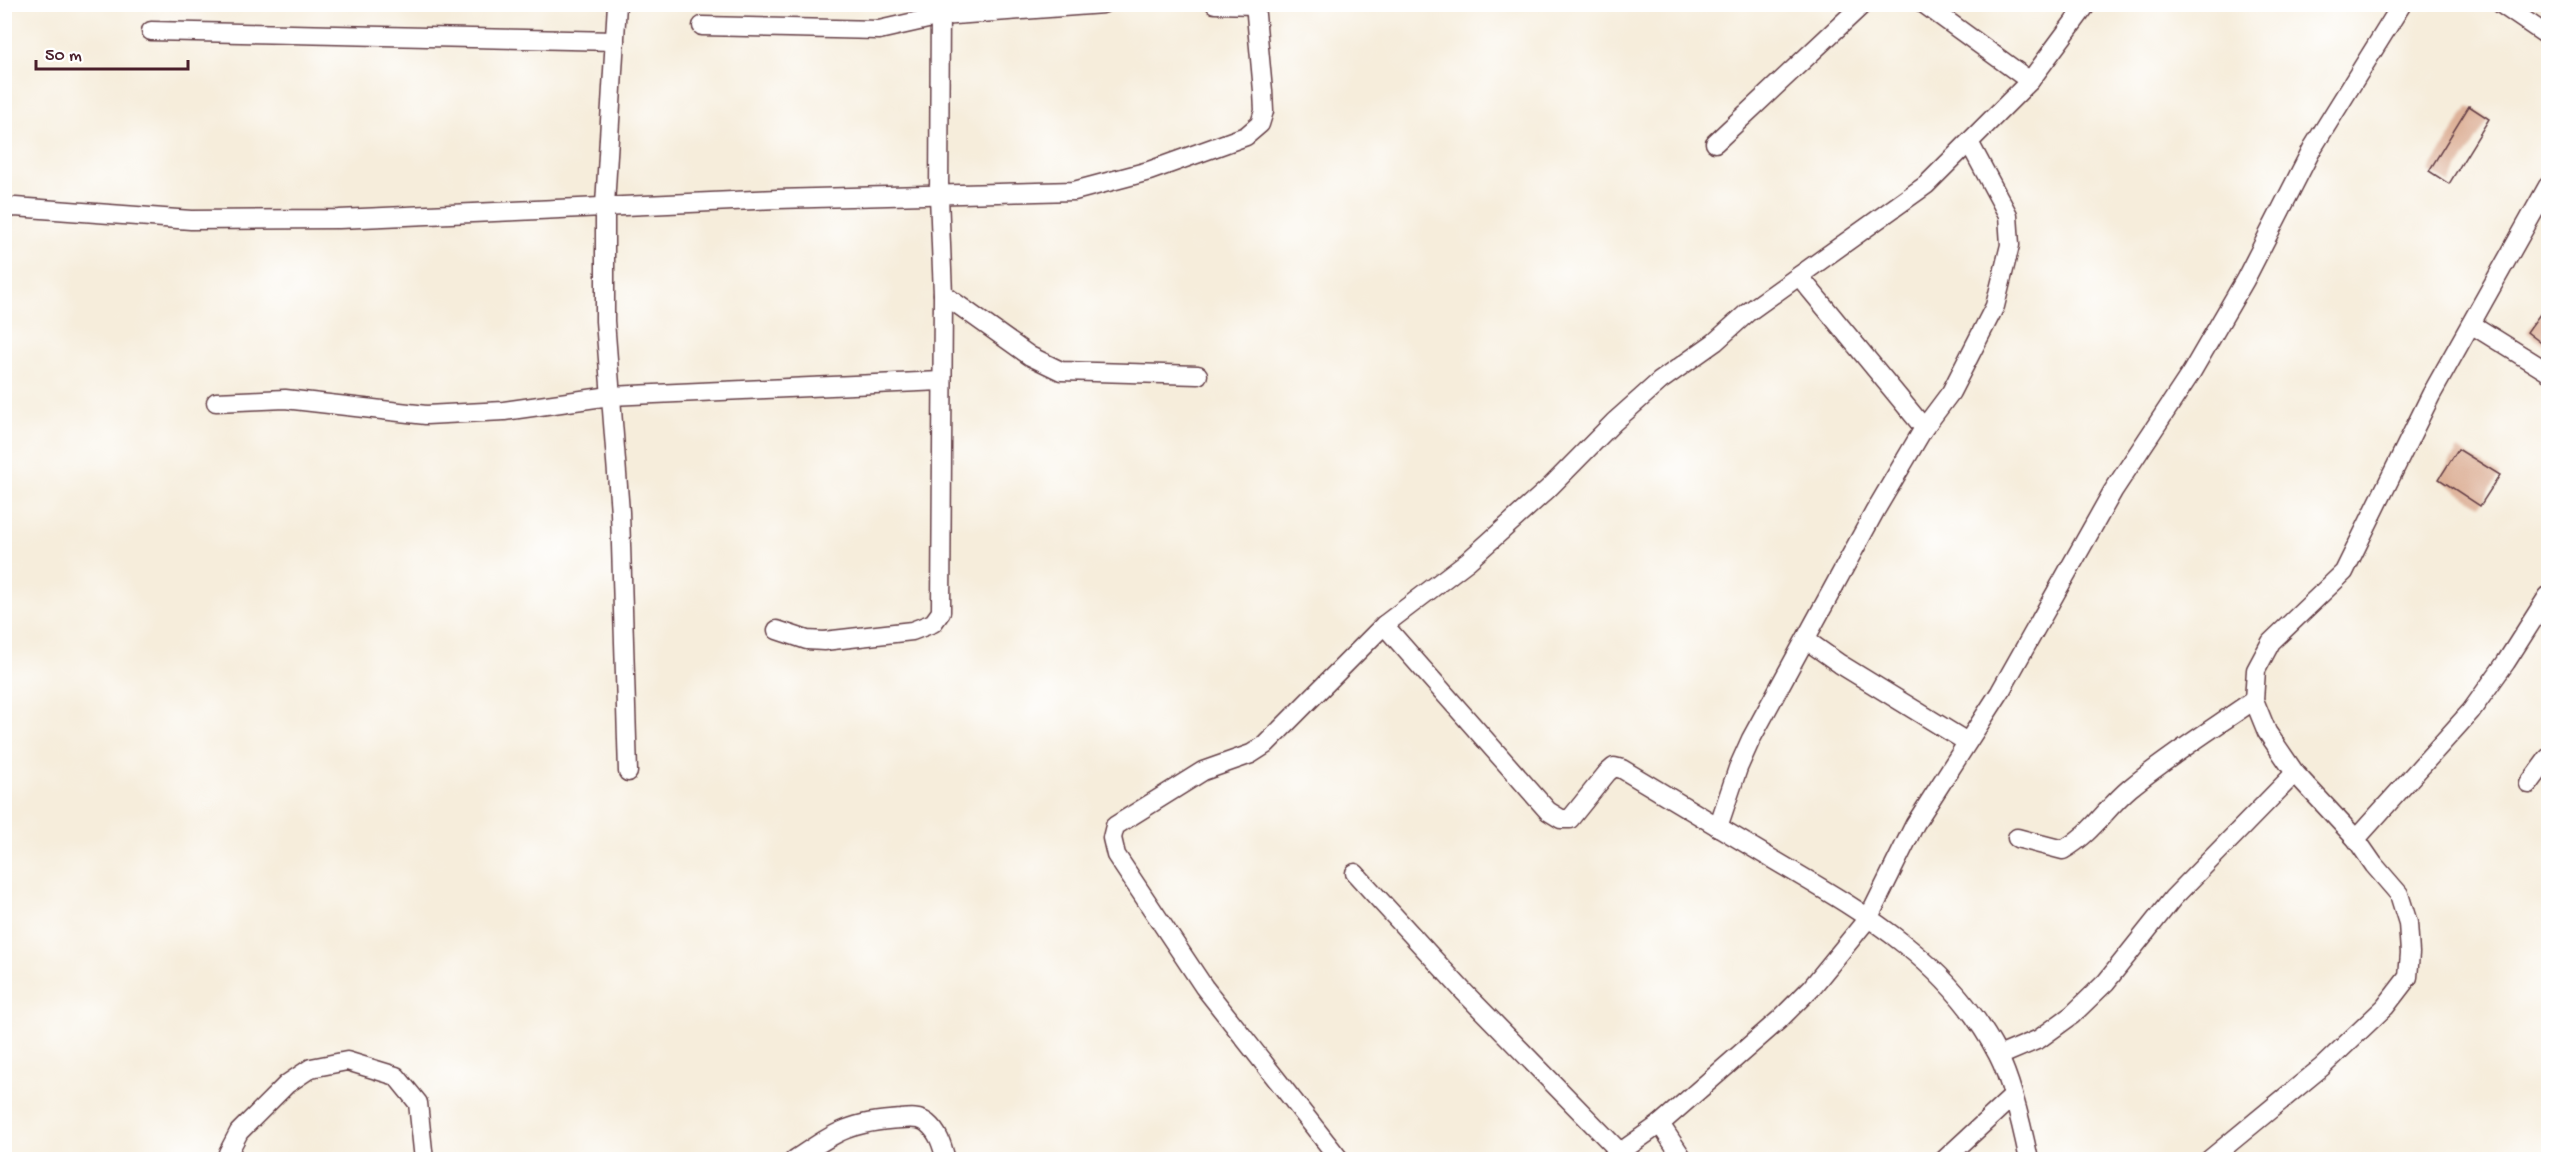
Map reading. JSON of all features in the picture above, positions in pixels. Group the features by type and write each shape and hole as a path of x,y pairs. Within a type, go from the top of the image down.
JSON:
{"street":[{"path":"617,4 605,205 604,321 620,512 628,772"},
{"path":"702,26 879,30 940,10 1103,4"},
{"path":"4,209 39,208 191,220 339,219 605,205 1074,191 1149,171 1246,135 1260,124 1264,111 1256,5 1215,4"},
{"path":"1714,143 1863,4"},
{"path":"1924,4 2030,81"},
{"path":"1340,1160 1204,987 1116,855 1112,838 1115,826 1203,771 1251,754 1265,745 1384,625 1468,561 1660,381 1715,342 1747,313 1926,185 1970,144 2030,81 2081,16 2087,4"},
{"path":"1355,873 1614,1155 1660,1124 1779,1020 1812,987 1869,917 1915,824 2039,626 2113,491 2190,373 2246,280 2313,147 2402,4"},
{"path":"2501,4 2546,28"},
{"path":"777,630 807,640 824,641 912,631 933,623 941,612 943,294 939,196 940,10"},
{"path":"151,31 615,40"},
{"path":"1718,827 1738,768 1751,740 1875,511 1924,428 1951,392 1995,306 2010,245 2008,214 1970,144"},
{"path":"2209,1160 2322,1067 2385,1007 2408,977 2410,953 2408,923 2399,894 2374,865 2356,839 2295,773 2266,732 2253,700 2256,670 2271,642 2344,572 2431,395 2548,186"},
{"path":"1799,276 1924,428"},
{"path":"943,294 1029,356 1061,371 1198,375"},
{"path":"2471,324 2548,372"},
{"path":"216,402 285,399 426,415 504,411 610,396 941,381"},
{"path":"2356,839 2470,711 2506,662 2548,596"},
{"path":"1384,625 1548,811 1561,819 1570,819 1614,767 1623,769 1869,917 1936,969 1961,999 1999,1056 2029,1160"},
{"path":"1806,640 1840,664 1967,742"},
{"path":"2017,838 2063,849 2083,838 2124,794 2154,769 2253,700"},
{"path":"2529,784 2548,758"},
{"path":"1999,1056 2038,1039 2072,1015 2106,982 2173,898 2295,773"},
{"path":"228,1160 228,1152 239,1132 287,1084 311,1068 347,1061 396,1076 418,1103 424,1160"},
{"path":"1944,1160 2012,1097"},
{"path":"794,1160 838,1131 865,1121 916,1118 926,1121 939,1137 946,1160"},
{"path":"1660,1124 1684,1160"}],"building":[{"path":"2469,106 2489,119 2449,184 2429,171"},
{"path":"2548,303 2548,348 2527,332"},
{"path":"2458,449 2500,475 2480,506 2439,479"}]}
